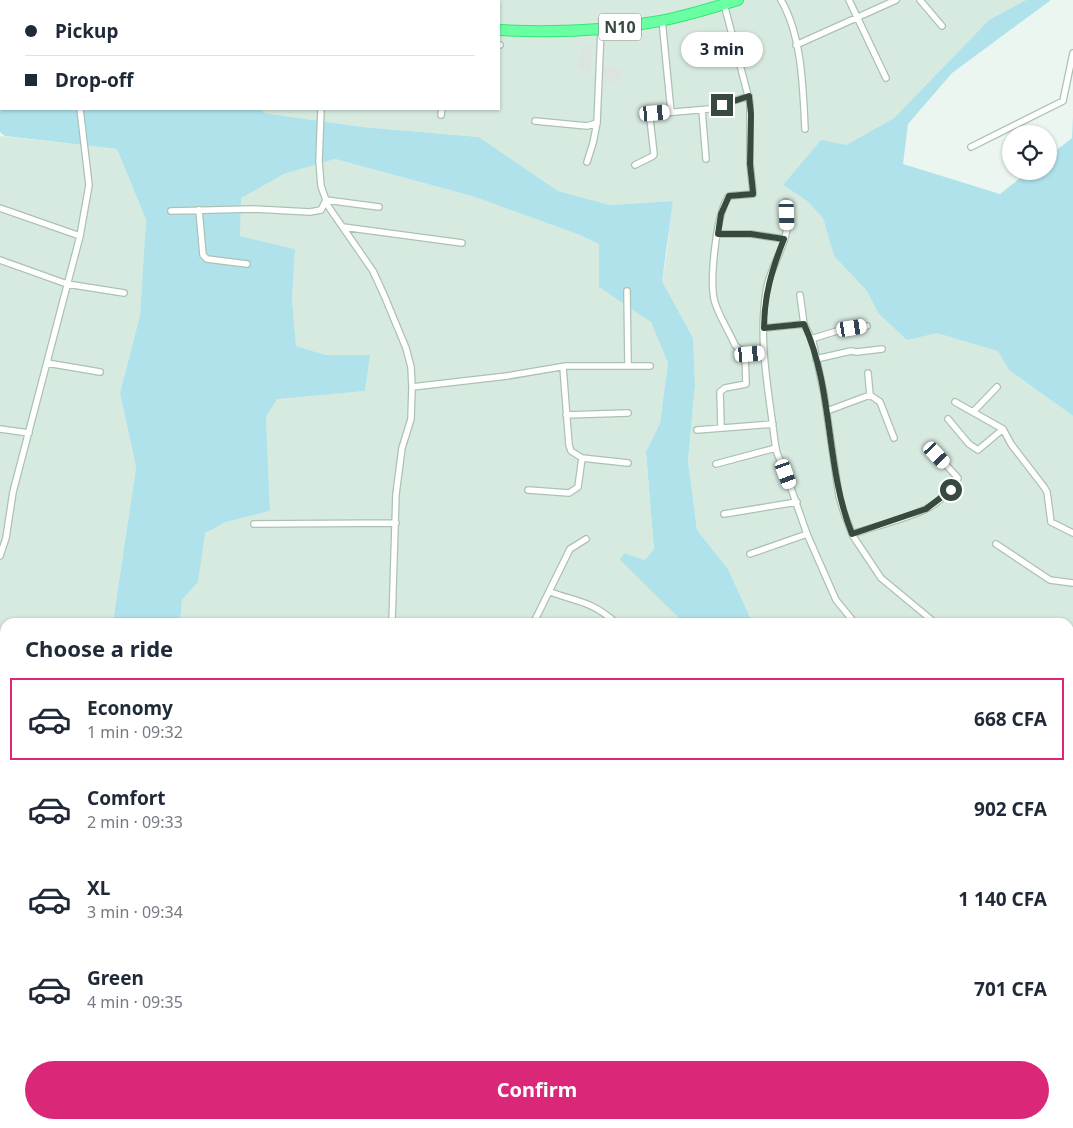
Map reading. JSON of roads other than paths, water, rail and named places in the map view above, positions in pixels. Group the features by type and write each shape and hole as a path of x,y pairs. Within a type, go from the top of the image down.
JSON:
{"highway":[{"name":"N10","path":"500,30 535,32 601,29 662,20 738,0"}],"street":[{"path":"781,0 791,19 796,45 805,128"},
{"path":"848,0 886,78"},
{"path":"796,45 896,0"},
{"path":"920,0 942,26"},
{"path":"721,428 720,392 725,388 746,384 745,354 735,344 714,298 714,261 721,214 729,196 753,194 750,164 751,114 749,96 724,4"},
{"path":"662,20 671,112"},
{"path":"587,162 594,143 597,123 601,29"},
{"path":"972,147 1063,101 1073,53"},
{"path":"635,165 654,154 650,119 652,114 702,110 749,96"},
{"path":"0,556 6,538 12,499 80,236 89,175 80,110"},
{"path":"321,110 319,161 321,186 328,206 372,271 406,348 411,367 411,425 403,444 396,494 392,618"},
{"path":"702,110 706,159"},
{"path":"535,121 588,126 597,123"},
{"path":"326,200 379,207"},
{"path":"171,211 252,209 310,212 321,210 326,200"},
{"path":"786,202 787,228 767,287 764,328 764,353 776,448 807,534 836,600 851,618"},
{"path":"0,208 80,236"},
{"path":"199,210 203,255 207,260 247,264"},
{"path":"343,227 462,243"},
{"path":"718,234 751,234 784,239"},
{"path":"0,260 67,284 124,293"},
{"path":"627,291 628,366"},
{"path":"800,295 804,324 811,339 827,411 839,496 852,534 861,550 882,578 929,618"},
{"path":"764,328 804,324"},
{"path":"811,339 837,331 867,326"},
{"path":"816,359 850,351 882,349"},
{"path":"745,354 764,353"},
{"path":"47,363 100,372"},
{"path":"412,387 507,376 563,366 650,366"},
{"path":"563,366 566,415 571,451 582,458 628,463"},
{"path":"868,373 870,395 880,402 894,438"},
{"path":"973,412 997,388"},
{"path":"827,411 870,395"},
{"path":"955,402 1004,429 1011,444 1047,492 1051,522 1073,533"},
{"path":"566,415 628,413"},
{"path":"948,419 969,444 978,450 1004,429"},
{"path":"697,430 773,424"},
{"path":"0,429 29,433"},
{"path":"716,464 776,448"},
{"path":"852,534 926,509 951,490 957,484 958,478 937,455"},
{"path":"528,490 569,493 575,491 578,487 582,458"},
{"path":"724,514 797,502"},
{"path":"254,524 396,523"},
{"path":"750,554 807,534"},
{"path":"536,618 570,549 586,539"},
{"path":"996,544 1050,580 1073,583"},
{"path":"550,592 592,605 611,618"}]}
